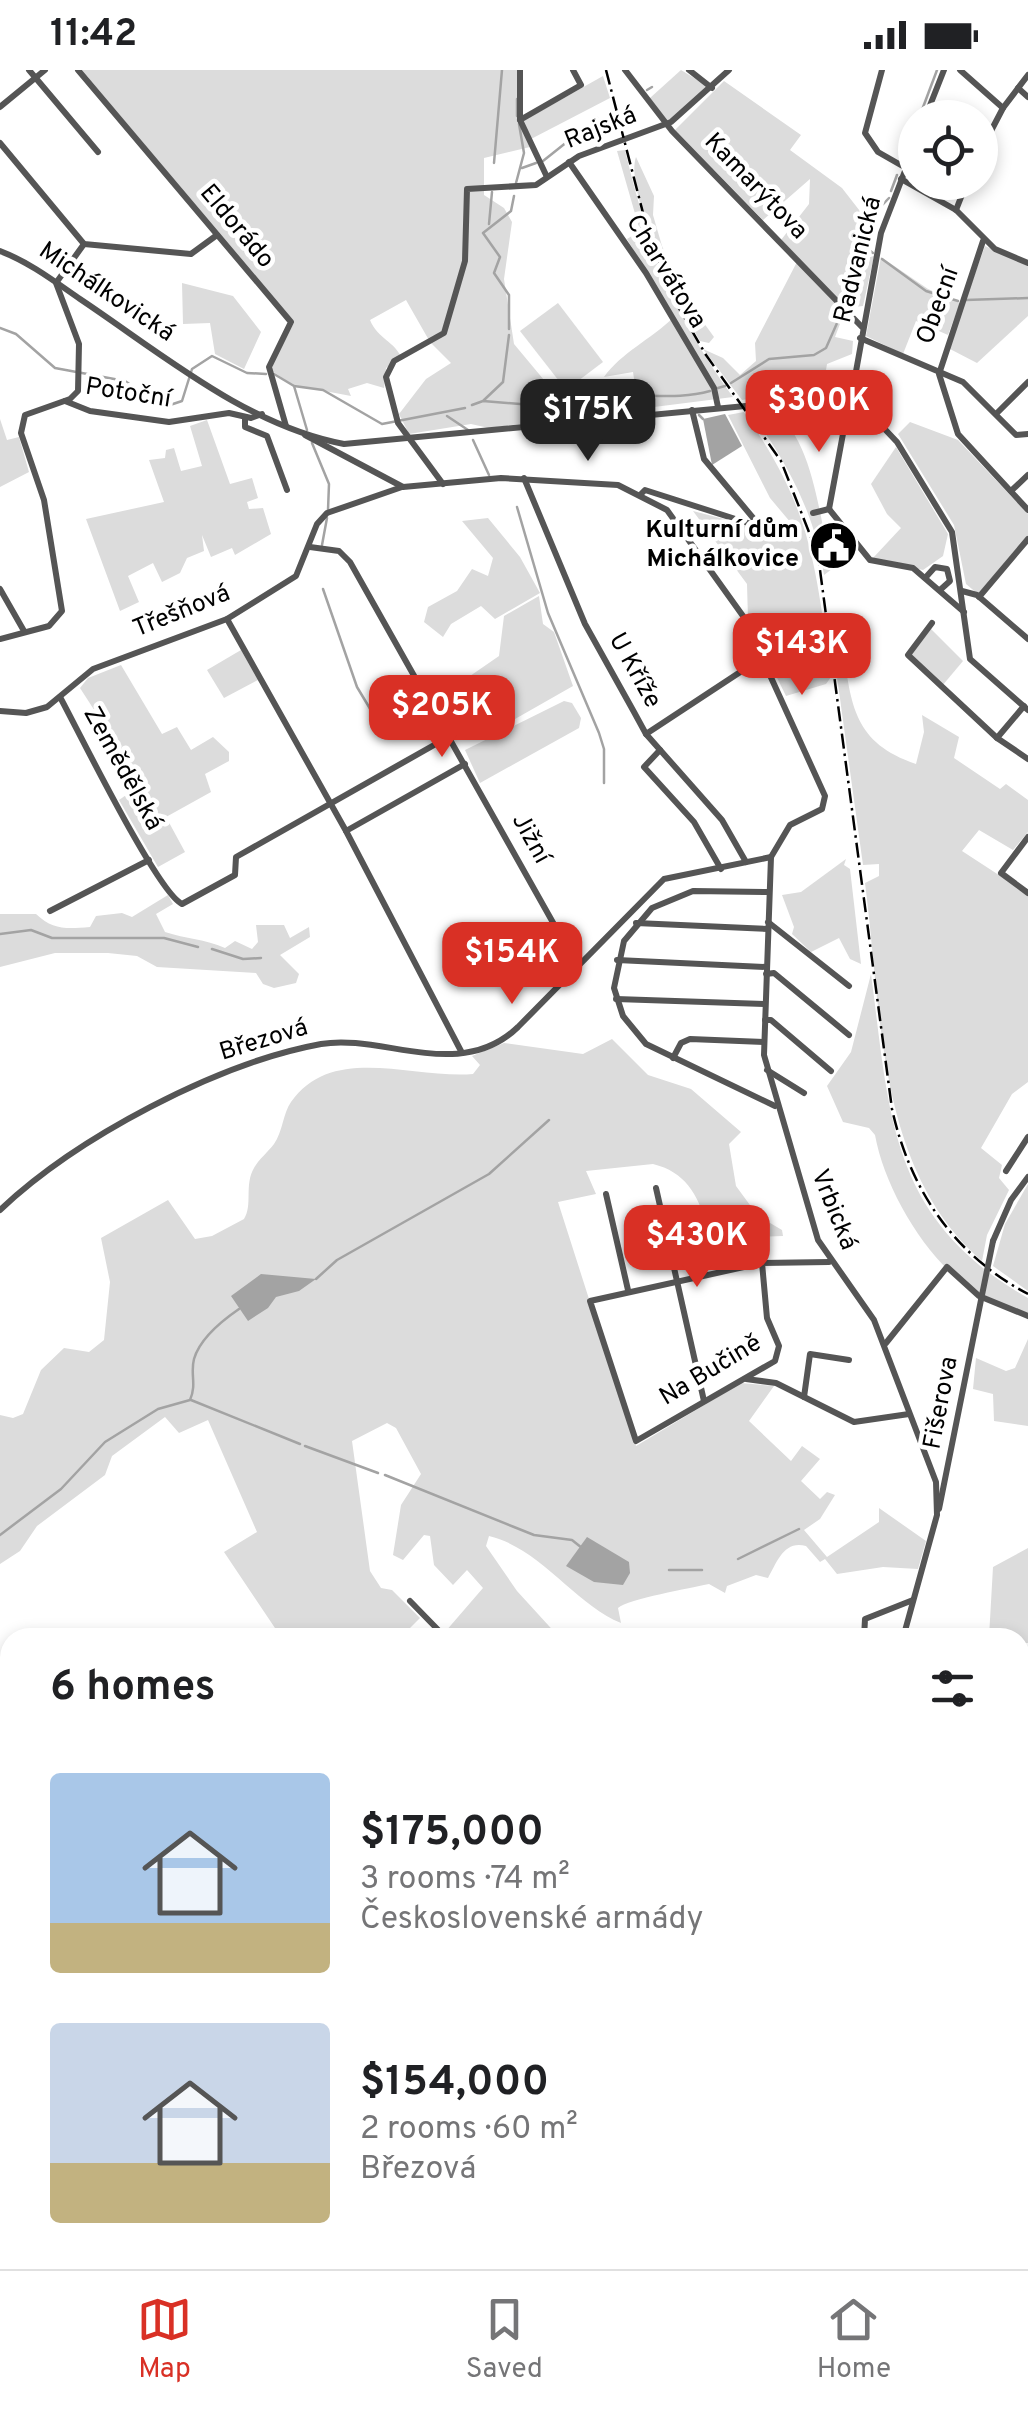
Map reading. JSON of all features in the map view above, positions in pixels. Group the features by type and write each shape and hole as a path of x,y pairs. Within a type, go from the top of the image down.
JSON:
{"street":[{"path":"30,70 98,152"},
{"path":"0,108 45,70"},
{"name":"Eldorádo","path":"78,70 291,322 269,374 286,416 286,426"},
{"path":"520,70 520,120 547,177"},
{"path":"520,120 584,83 573,70"},
{"name":"Kamarýtova","path":"625,70 667,124 862,327"},
{"path":"688,70 712,88"},
{"name":"Rajská","path":"443,484 397,421 387,392 388,369 394,361 444,333 465,261 467,189 532,186 569,162 667,124 729,70"},
{"path":"882,70 865,133 878,152 898,163"},
{"path":"932,100 944,70"},
{"path":"960,70 1003,108"},
{"path":"998,118 1028,76"},
{"path":"1018,88 1028,97"},
{"path":"0,143 84,244 191,254 216,235"},
{"name":"Charvátova","path":"569,162 646,273 714,388 718,408"},
{"name":"Radvanická","path":"852,388 881,232 898,189"},
{"path":"939,200 956,210 983,241 1028,262"},
{"path":"956,210 960,200"},
{"name":"Obecní","path":"983,241 939,374 963,440 1011,491"},
{"path":"0,639 49,626 58,618 62,606 44,500 21,423 28,413 65,402 78,391 76,330 56,283 84,244"},
{"name":"Michálkovická","path":"0,251 56,283 192,374 262,414 305,434 344,444 842,397"},
{"path":"860,338 971,388 1016,434 1028,434"},
{"path":"996,414 1028,382"},
{"path":"964,612 913,568 870,560 829,509 848,407 842,397 852,388 860,394 860,404 887,428 950,527 958,558 971,660 1026,708 996,738"},
{"name":"Potoční","path":"65,402 90,411 170,422 229,413 262,414"},
{"path":"848,407 860,404"},
{"path":"692,410 704,459 760,526"},
{"path":"245,416 245,427 267,436 287,490"},
{"path":"305,434 403,487 524,478 618,485 641,494 672,515 736,602 825,796 822,809 786,830 771,857"},
{"path":"340,456 344,444"},
{"path":"1028,475 1011,491 1028,510"},
{"name":"U Kříže","path":"524,478 585,624 646,734 716,812 746,862"},
{"name":"Třešňová","path":"0,711 37,711 93,669 227,619 290,582 302,569 328,512 403,487"},
{"path":"641,494 645,490 760,526 778,524"},
{"path":"672,515 684,503"},
{"path":"813,514 829,509"},
{"path":"980,598 1028,539"},
{"name":"Jižní","path":"310,547 343,552 578,967"},
{"path":"926,577 935,567 947,569 950,580 940,590"},
{"path":"0,589 24,631"},
{"path":"962,590 980,598 1028,639"},
{"path":"227,619 346,830 462,1051"},
{"path":"932,624 908,655 996,738 1028,759"},
{"path":"646,734 763,657"},
{"name":"Zemědělská","path":"60,697 149,860 174,900 182,904 235,875 236,856 331,803"},
{"path":"331,803 450,736"},
{"path":"660,750 644,767 694,822 722,869"},
{"path":"346,830 465,764"},
{"path":"1028,838 1006,862 1000,876 1028,893"},
{"name":"Březová","path":"0,1210 68,1153 234,1067 262,1057 340,1042 416,1054 492,1046 510,1034 654,887 672,876 771,857"},
{"name":"Vrbická","path":"771,857 766,1070 810,1219 829,1262 862,1300 886,1343 932,1468 937,1515 906,1628"},
{"path":"50,911 149,860"},
{"path":"769,892 693,890 663,901 636,922 617,960 616,999 638,1036 672,1058 776,1106"},
{"path":"636,922 768,926 849,986"},
{"path":"617,960 766,970 849,1036"},
{"path":"616,999 766,1004"},
{"path":"765,1020 772,1020 831,1070"},
{"path":"672,1058 681,1043 690,1039 764,1042"},
{"path":"766,1070 804,1092"},
{"path":"1006,1171 1028,1137"},
{"name":"Fišerova","path":"937,1515 951,1466 993,1242 1011,1200 1028,1177"},
{"path":"656,1188 704,1400"},
{"path":"606,1194 628,1290 762,1264 829,1262"},
{"name":"Na Bučině","path":"628,1290 590,1301 636,1441 779,1354 768,1318 762,1264"},
{"path":"886,1343 947,1266 982,1296 1028,1316"},
{"path":"804,1397 812,1344"},
{"path":"810,1354 849,1360"},
{"path":"744,1378 776,1384 854,1422 909,1414"},
{"path":"932,1468 951,1466"},
{"path":"864,1628 864,1619 914,1600"},
{"path":"410,1602 434,1628"}],"shaded area":[{"path":"82,70 518,70 518,108 530,147 484,158 484,195 504,208 512,222 504,279 514,344 559,398 583,401 593,393 635,385 633,372 604,377 673,318 627,239 640,231 617,151 625,150 643,218 666,280 694,338 733,397 489,428 471,424 409,434 399,414 426,379 451,363 430,342 406,300 370,320 401,357 386,368 384,388 367,383 348,389 351,396 293,385 272,371 273,359 294,323"},
{"path":"681,70 709,87 667,122 650,98"},
{"path":"603,76 610,98 531,139 523,121"},
{"path":"724,81 801,135 790,150 842,188 863,215 856,261 874,256 863,306 846,308 835,337 853,341 852,354 827,364 823,388 742,400 703,349 723,358 740,375 756,361 755,343 799,258 781,240 809,204 810,179 763,220 675,130"},
{"path":"636,157 654,196 653,215 662,246 683,294 714,337 709,343 700,341 656,249 638,195"},
{"path":"985,246 1028,266 1028,316 977,363 948,348"},
{"path":"881,257 928,289 960,303 948,335 916,321 903,354 866,336"},
{"path":"182,283 233,296 261,332 244,369 215,354 210,323 183,324"},
{"path":"558,303 603,362 566,390 520,331"},
{"path":"767,410 783,420 795,436 813,480 832,569 824,575 814,531 798,489 751,412"},
{"path":"744,412 767,447 797,509 820,601 831,677 826,684 786,696 748,619 747,584 693,511 755,527 791,523 770,498 728,415"},
{"path":"725,414 742,446 712,465 703,419"},
{"path":"0,419 7,440 19,437 29,472 0,487"},
{"path":"207,420 230,484 252,478 258,498 247,502 249,509 263,508 271,534 235,555 232,548 211,557 202,535 204,551 187,558 180,573 162,582 153,563 128,576 139,602 120,611 86,519 164,502 149,460 165,458 166,450 174,448 181,471 202,466 190,426"},
{"path":"910,422 958,440 1028,514 1028,535 978,594 966,584 954,525 898,434"},
{"path":"896,447 948,534 943,556 923,570 873,558 901,528 887,514 871,484"},
{"path":"488,518 520,557 540,593 495,619 481,606 451,624 443,637 424,622 428,607 457,591 472,569 488,576 493,558 462,521"},
{"path":"539,596 543,624 554,632 573,686 485,736 457,685 499,656 504,616"},
{"path":"931,629 963,661 942,686 911,655"},
{"path":"843,647 859,720 880,745 916,764 924,732 922,715 959,737 954,758 1000,789 1006,784 1028,800 1028,832 1013,850 979,830 962,851 1028,894 1028,1082 1012,1094 981,1148 1002,1165 999,1178 1009,1190 987,1235 982,1261 947,1224 921,1181 890,1086 865,883 879,876 879,864 863,865 833,648"},
{"path":"241,650 258,680 224,698 207,670"},
{"path":"121,665 162,734 177,727 191,750 213,737 229,752 229,761 205,774 211,792 166,817 185,852 158,867 119,800 142,784 80,688 88,678"},
{"path":"564,701 572,703 581,718 579,728 480,783 465,750"},
{"path":"846,859 861,964 850,959 839,938 811,952 792,934 794,927 782,895 801,892"},
{"path":"168,895 173,904 156,914 165,932 225,948 235,941 252,949 258,942 256,925 284,925 290,938 309,927 310,937 280,955 299,974 296,983 274,988 263,984 256,973 157,967 137,956 108,953 55,953 0,967 0,914 36,914 60,927 90,927 96,916 122,913 132,917"},
{"path":"871,974 884,1073 904,1160 922,1198 948,1234 982,1267 1028,1298 1028,1321 1026,1314 975,1292 941,1262 898,1201 875,1135 869,1128 843,1122 827,1086 851,1052"},
{"path":"612,1039 648,1075 691,1089 741,1132 729,1144 736,1186 758,1216 782,1230 783,1236 727,1238 726,1223 707,1225 699,1203 682,1178 653,1164 586,1171 596,1194 558,1202 636,1446 741,1383 774,1386 749,1421 791,1461 802,1446 820,1459 801,1481 820,1499 827,1492 835,1495 820,1519 804,1530 827,1557 879,1522 879,1508 926,1541 918,1569 883,1567 837,1574 825,1559 820,1562 806,1546 792,1546 782,1554 768,1578 756,1575 727,1586 725,1593 709,1584 634,1601 618,1608 621,1623 588,1603 525,1552 489,1536 486,1546 517,1591 551,1628 448,1628 483,1588 467,1570 453,1585 434,1565 430,1536 424,1535 403,1560 393,1555 401,1505 421,1474 396,1428 387,1423 352,1441 370,1571 381,1588 392,1590 420,1618 410,1628 275,1628 224,1552 257,1532 208,1420 179,1433 165,1417 112,1456 105,1475 37,1526 20,1551 0,1564 0,1415 13,1418 23,1414 41,1370 64,1348 89,1352 104,1340 110,1282 101,1238 168,1200 195,1239 212,1236 244,1219 251,1174 277,1139 288,1106 308,1084 328,1073 375,1068 473,1074 480,1065 472,1056 504,1043 583,1054"},
{"path":"1028,1184 1028,1291 993,1266 1005,1224"},
{"path":"261,1274 316,1279 299,1291 276,1297 268,1308 248,1321 231,1296"},
{"path":"1028,1339 1028,1426 994,1421 993,1394 973,1389 976,1358 1006,1371 1015,1368"},
{"path":"587,1537 629,1562 630,1573 623,1585 594,1582 566,1566"},
{"path":"1028,1548 1028,1628 990,1628 993,1567"}],"waterway":[{"path":"494,163 502,70"},
{"path":"926,100 937,70"},
{"path":"647,90 652,87"},
{"path":"517,99 517,116"},
{"path":"543,161 597,118"},
{"path":"516,183 524,153 519,124"},
{"path":"522,168 536,163"},
{"path":"891,191 897,175"},
{"path":"489,224 492,192"},
{"path":"509,329 509,295 494,273 500,257 483,233 511,211 514,196"},
{"path":"731,383 769,359 814,355 826,348 849,296 868,220 889,198"},
{"path":"862,245 873,253"},
{"path":"882,259 926,291 958,301"},
{"path":"966,300 1028,298"},
{"path":"0,328 16,334 55,368 125,381 164,407 182,401 192,369 212,356 247,373 266,374"},
{"path":"484,400 503,382 509,335"},
{"path":"274,374 294,386 323,390 382,424 465,408"},
{"path":"294,386 307,430"},
{"path":"718,388 725,386"},
{"path":"596,399 682,396 710,391"},
{"path":"472,405 483,401 556,407 586,402"},
{"path":"699,415 703,419"},
{"path":"447,416 468,430"},
{"path":"473,440 489,475"},
{"path":"312,443 329,484 328,510"},
{"path":"517,507 548,613 599,733 604,749 604,783"},
{"path":"322,545 327,518"},
{"path":"323,589 357,687 372,712"},
{"path":"0,934 31,930 52,938 164,938 198,947"},
{"path":"212,949 243,959 261,958"},
{"path":"316,1279 337,1260 489,1174 549,1120"},
{"path":"0,1535 61,1489 105,1442 158,1409 190,1400 197,1351 213,1330 239,1309"},
{"path":"191,1400 300,1444"},
{"path":"305,1446 378,1473"},
{"path":"385,1475 534,1535 572,1540 582,1548"},
{"path":"738,1559 799,1529"},
{"path":"669,1570 702,1570"}],"railway":[{"path":"606,70 650,240 673,298 706,355 781,461 818,555 892,1109 900,1139 923,1193 957,1240 978,1260 1028,1294"}],"place":[{"name":"Kulturní dům Michálkovice","path":"834,545"}]}
